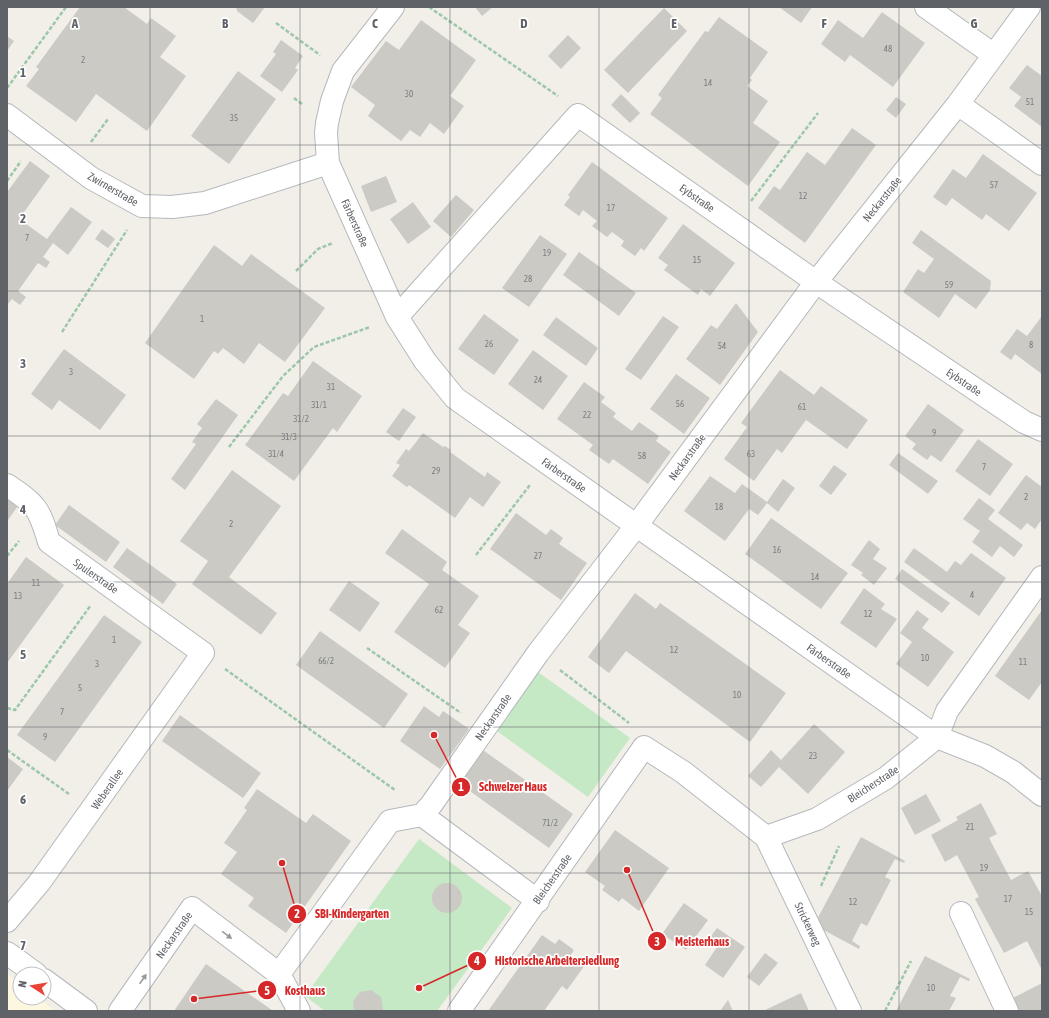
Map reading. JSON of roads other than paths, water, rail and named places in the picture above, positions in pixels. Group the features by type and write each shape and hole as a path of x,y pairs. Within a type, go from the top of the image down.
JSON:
{"street":[{"name":"Färberstraße","path":"393,7 343,71 332,101 326,133 328,163 397,317 425,360 455,398 937,737 985,756 1013,772 1042,794"},
{"path":"926,7 994,55"},
{"name":"Neckarstraße","path":"422,815 431,805 538,653 636,526 816,282 958,104 1029,7"},
{"path":"958,104 1042,164"},
{"name":"Zwirnerstraße","path":"7,115 91,178 142,206 172,207 205,203 328,163"},
{"name":"Eybstraße","path":"397,317 578,115 816,282 1024,422 1042,430"},
{"name":"Spulerstraße","path":"7,485 27,499 40,513 49,542 203,653"},
{"path":"937,737 947,711 1042,577"},
{"name":"Weberallee","path":"7,921 39,883 203,653"},
{"name":"Bleicherstraße","path":"459,1011 538,901 644,747 689,777 766,837 817,819 886,778 937,737"},
{"path":"279,974 390,821 422,815 538,901"},
{"name":"Strickerweg","path":"766,837 850,1011"},
{"name":"Neckarstraße","path":"120,1011 192,908 279,974 300,1011"},
{"path":"961,913 1007,1011"},
{"path":"7,952 25,966"},
{"path":"52,986 86,1011"}],"place":[{"name":"Schweizer Haus","path":"434,735"},
{"name":"SBI-Kindergarten","path":"282,863"},
{"name":"Meisterhaus","path":"627,870"},
{"name":"Historische Arbeitersiedlung","path":"419,988"},
{"name":"Kosthaus","path":"194,999"}]}
